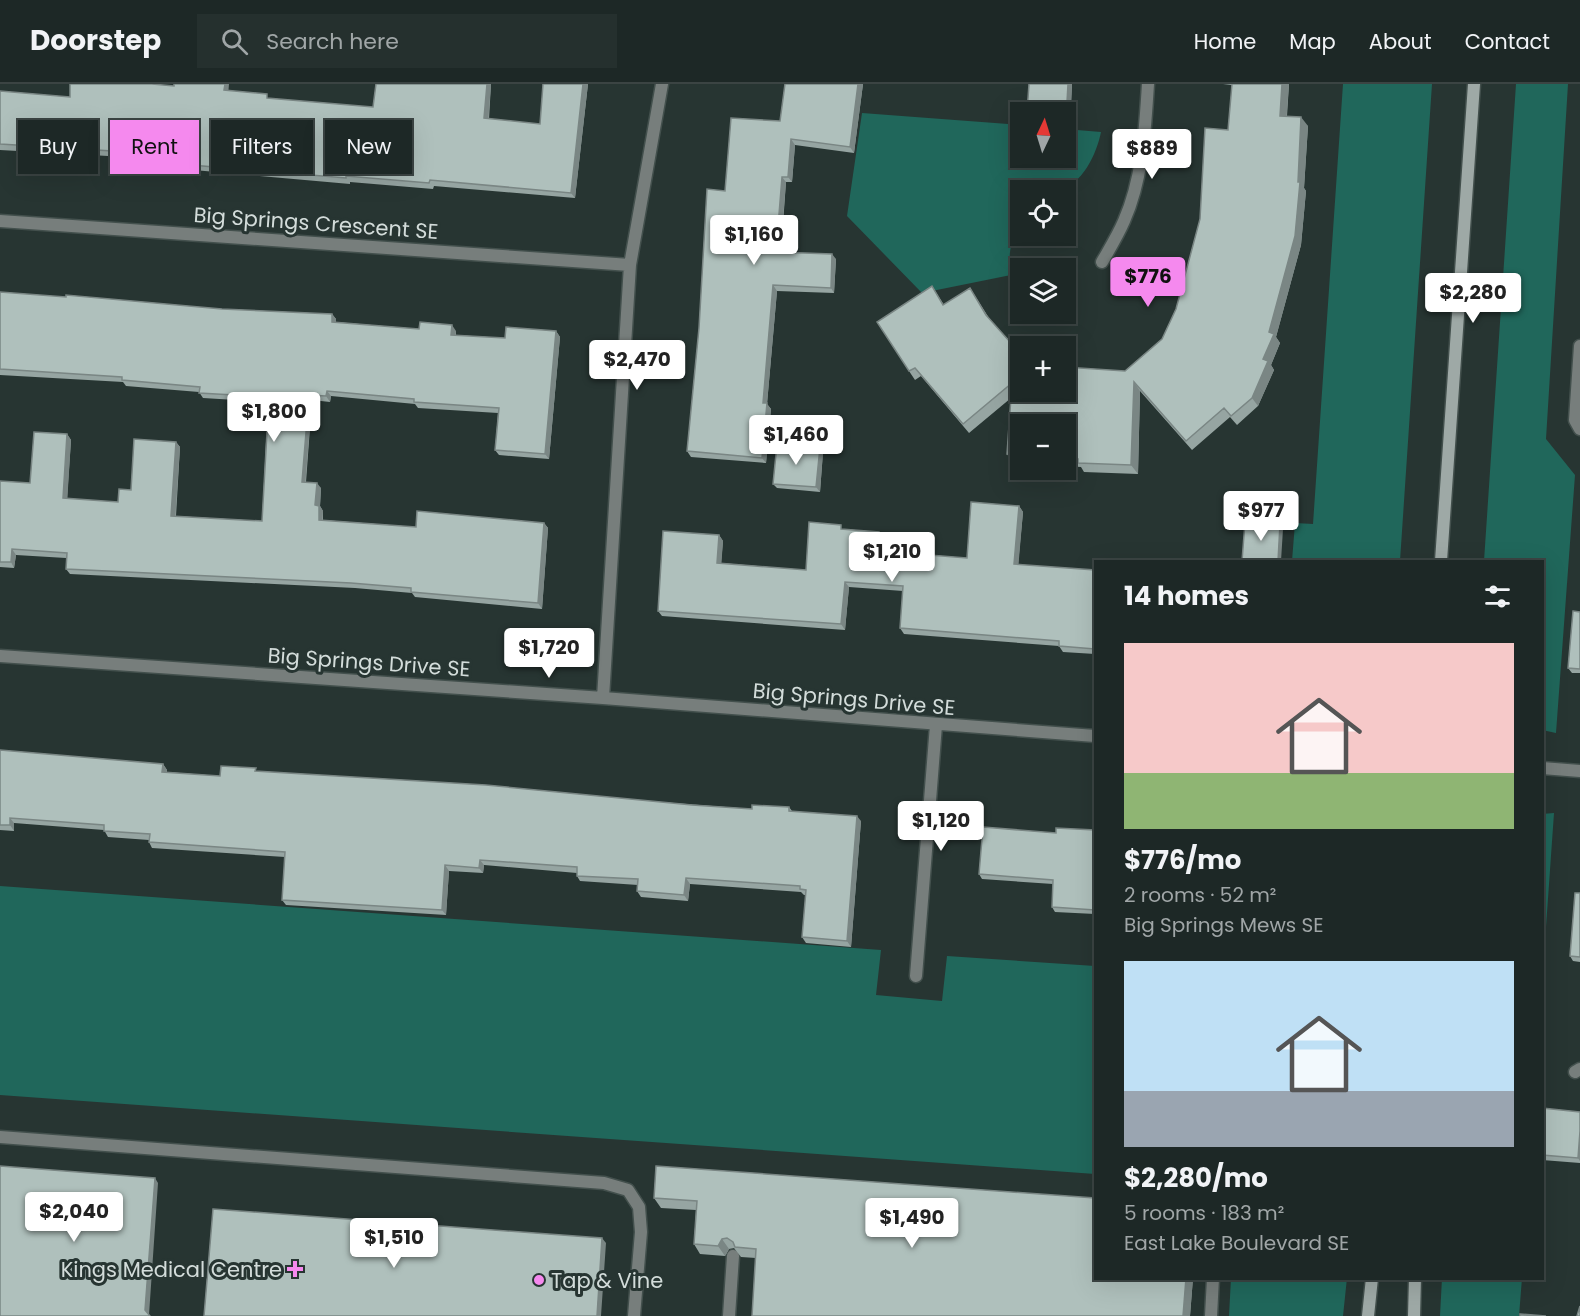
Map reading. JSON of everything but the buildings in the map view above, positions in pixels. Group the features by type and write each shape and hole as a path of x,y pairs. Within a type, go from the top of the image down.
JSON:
{"main road":[{"path":"1441,560 1474,84"},
{"path":"1368,1316 1372,1280"},
{"path":"1414,1316 1415,1280"}],"street":[{"path":"603,698 630,264 662,84"},
{"path":"1102,262 1125,219 1137,178 1144,142 1148,84"},
{"name":"Big Springs Crescent SE","path":"0,221 630,264"},
{"path":"1580,346 1575,420 1580,429"},
{"name":"Big Springs Drive SE","path":"0,656 603,698 1094,736"},
{"path":"916,976 936,725"},
{"path":"1544,768 1580,771"},
{"path":"0,1137 604,1183 628,1190 639,1207 641,1232 634,1316"},
{"path":"729,1316 733,1256"},
{"path":"1211,1316 1213,1280"}],"green space":[{"path":"1343,84 1432,84 1400,560 1292,560 1295,523 1313,524"},
{"path":"1516,84 1568,84 1546,439 1575,475 1556,733 1544,730 1544,560 1484,560"},
{"path":"862,113 1010,124 1010,168 1076,168 1076,130 1101,132 1092,159 1076,180 1010,180 1010,246 1012,246 1010,275 922,293 847,216"},
{"path":"1554,813 1544,956 1544,814"},
{"path":"0,886 881,950 876,995 942,1001 947,956 1094,966 1094,1174 0,1095"},
{"path":"1231,1280 1347,1280 1343,1316 1229,1316"},
{"path":"1442,1280 1522,1280 1519,1316 1440,1316"}],"place":[{"name":"Kings Medical Centre","path":"295,1269"},
{"name":"Tap & Vine","path":"539,1280"}]}
